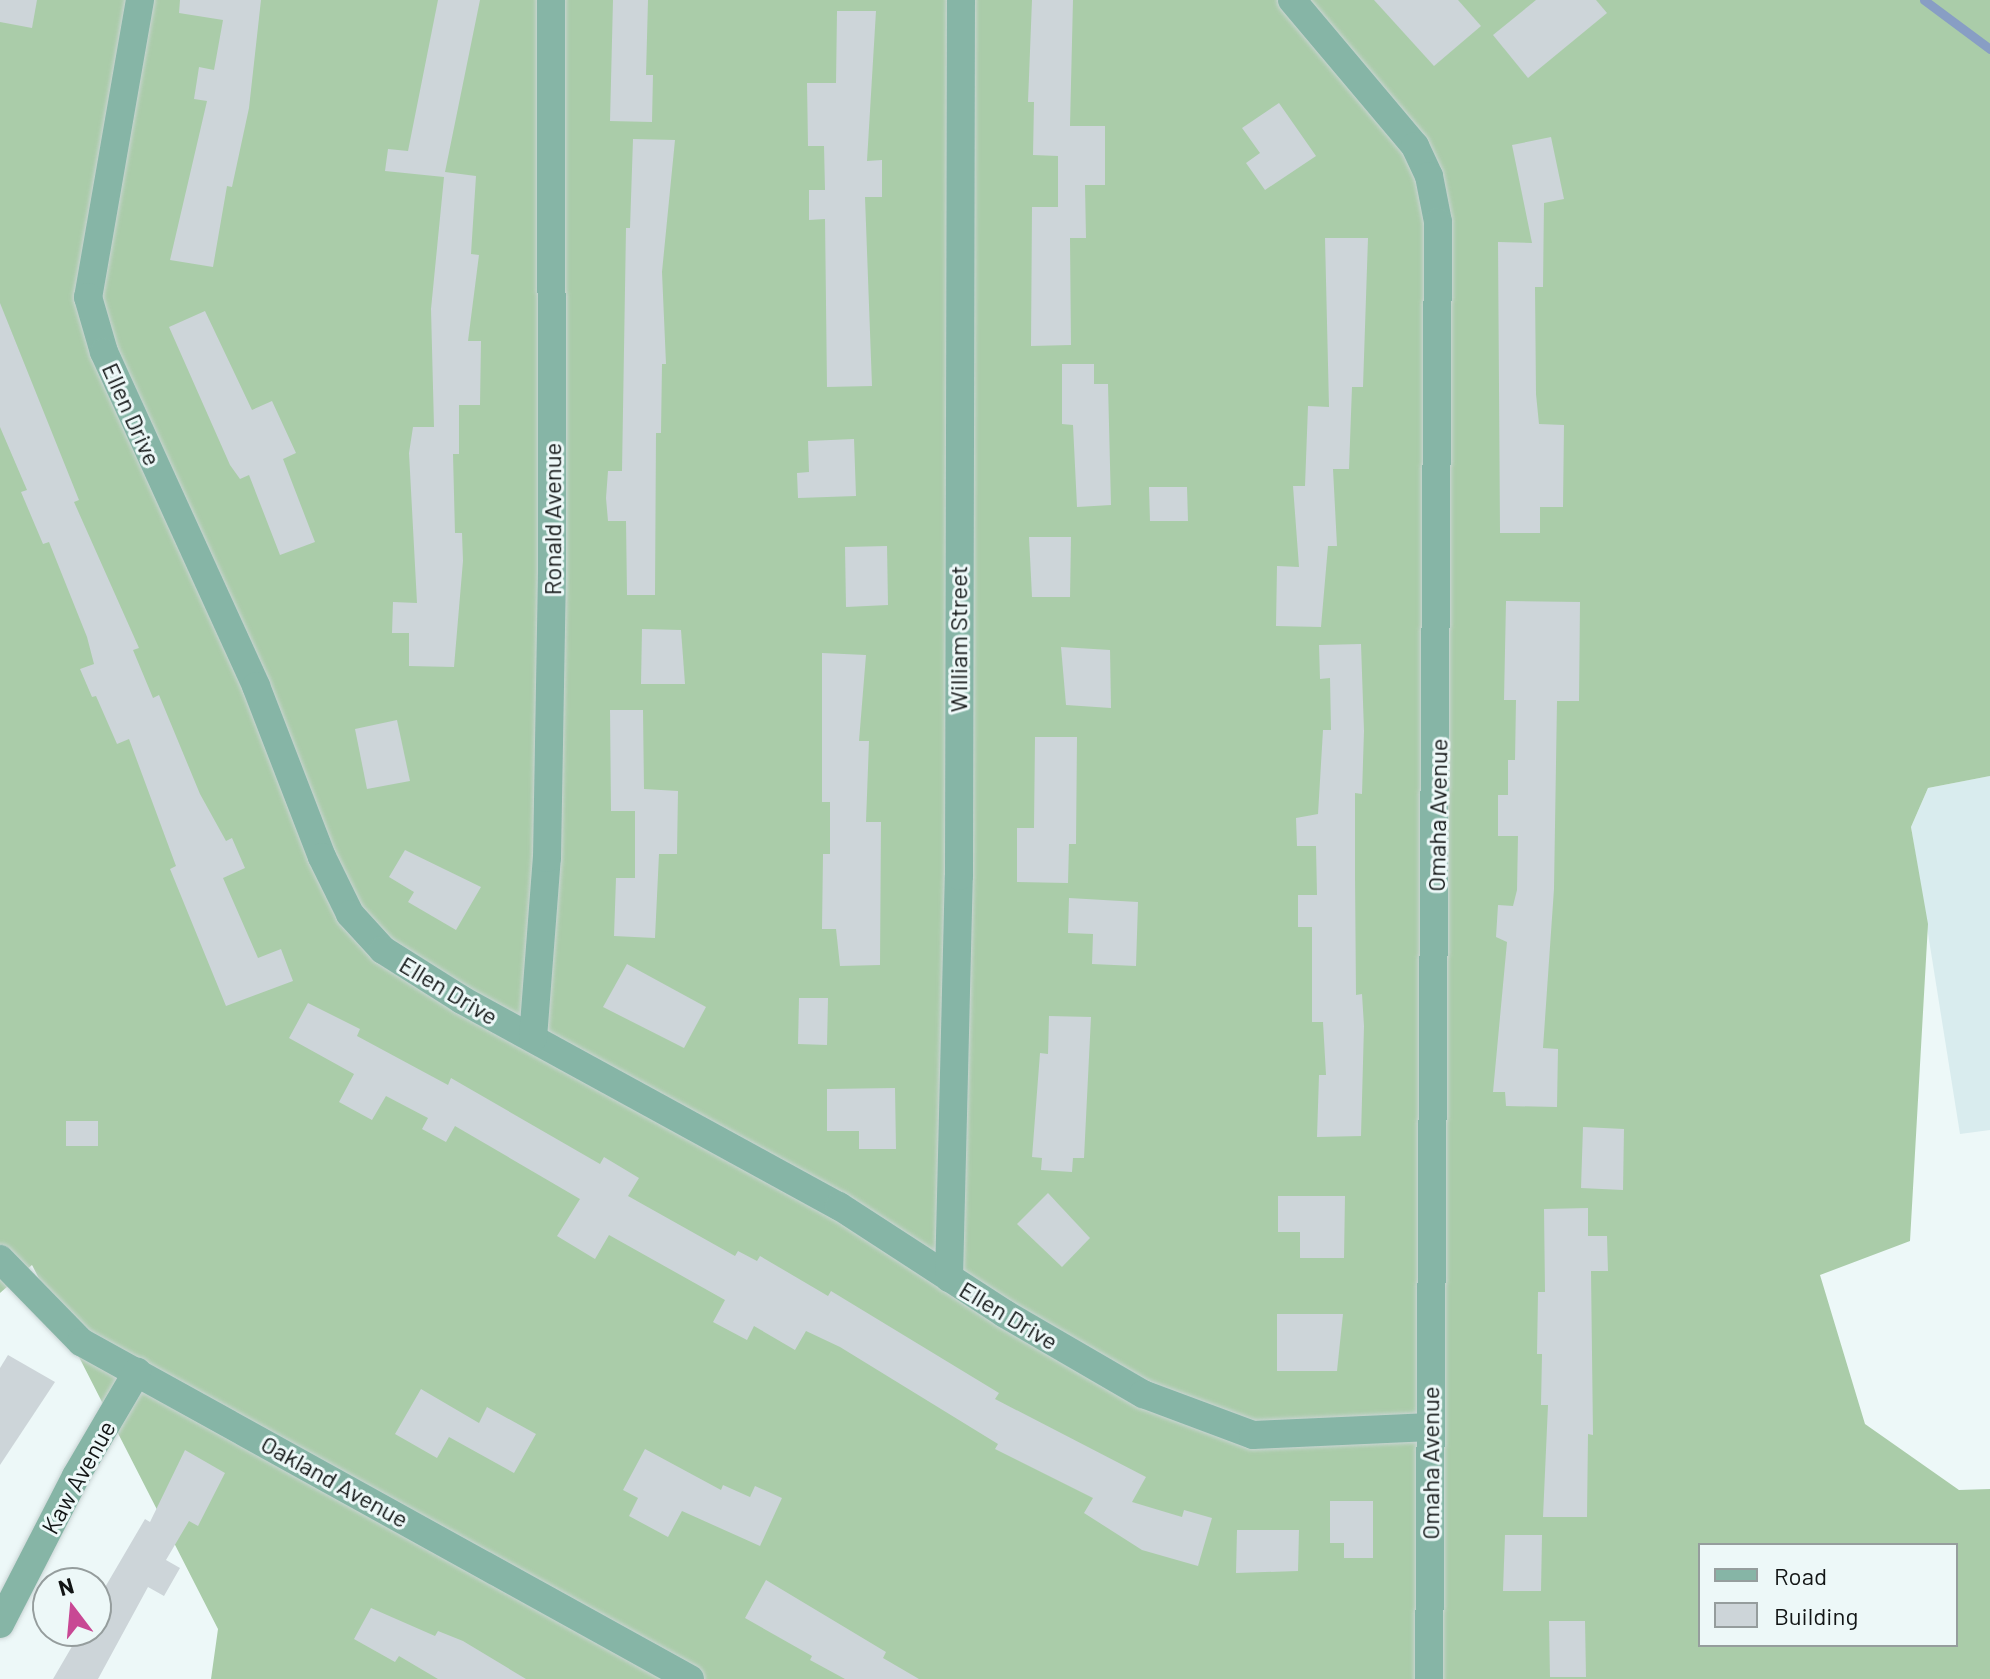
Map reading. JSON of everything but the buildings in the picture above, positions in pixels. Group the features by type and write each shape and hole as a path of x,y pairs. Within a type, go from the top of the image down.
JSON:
{"street":[{"name":"Ellen Drive","path":"140,0 88,297 104,352 256,686 350,914 383,950 533,1038 839,1206 949,1278 1143,1394 1253,1435 1431,1427"},
{"name":"Ronald Avenue","path":"533,1038 547,858 552,574 551,0"},
{"name":"William Street","path":"949,1278 959,891 961,0"},
{"name":"Omaha Avenue","path":"1292,0 1415,146 1429,176 1438,222 1429,1679"},
{"name":"Oakland Avenue","path":"0,1259 81,1342 690,1679"},
{"name":"Kaw Avenue","path":"0,1624 76,1476 137,1372"}],"shaded area":[{"path":"1990,776 1990,1130 1960,1134 1911,827 1928,788"}],"green space":[{"path":"0,0 1990,0 1990,776 1928,788 1911,827 1928,924 1910,1241 1820,1275 1865,1424 1959,1490 1990,1489 1990,1679 211,1679 218,1629 32,1265 0,1293"}],"waterway":[{"path":"1924,0 1990,49"}]}
